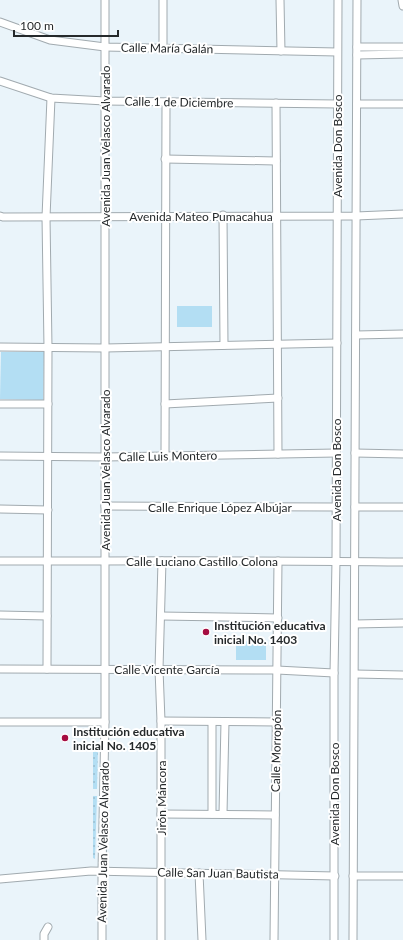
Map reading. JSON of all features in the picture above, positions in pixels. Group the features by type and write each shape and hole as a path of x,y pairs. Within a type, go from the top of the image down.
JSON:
{"street":[{"name":"Avenida Juan Velasco Alvarado","path":"102,940 105,722 105,0"},
{"path":"163,0 163,48"},
{"path":"280,0 281,51"},
{"name":"Avenida Don Bosco","path":"334,940 338,0"},
{"name":"Avenida Don Bosco","path":"353,940 357,0"},
{"path":"402,0 403,6"},
{"name":"Calle María Galán","path":"0,22 50,40 105,47 338,52"},
{"path":"357,51 403,47"},
{"path":"357,51 403,54"},
{"name":"Calle 1 de Diciembre","path":"0,81 51,98 166,103 337,104"},
{"path":"47,669 48,347 46,217 51,98"},
{"path":"165,456 166,103"},
{"path":"276,103 278,454"},
{"path":"357,104 403,104"},
{"path":"166,159 276,161"},
{"name":"Avenida Mateo Pumacahua","path":"0,216 3,218 276,215 356,216 403,214"},
{"path":"223,216 224,345"},
{"path":"356,335 403,334"},
{"path":"0,347 105,348 336,343"},
{"path":"165,404 278,398"},
{"path":"0,404 48,404"},
{"name":"Calle Luis Montero","path":"0,456 105,457 336,453"},
{"path":"355,453 403,454"},
{"name":"Calle Enrique López Albújar","path":"105,506 336,507"},
{"path":"355,507 403,507"},
{"path":"0,510 48,510"},
{"name":"Calle Luciano Castillo Colona","path":"0,561 336,560 403,562"},
{"name":"Jirón Máncora","path":"161,940 161,721 159,669 162,561"},
{"name":"Calle Morropón","path":"274,940 278,561"},
{"path":"0,615 47,616"},
{"path":"161,616 278,618"},
{"path":"355,624 403,623"},
{"name":"Calle Vicente García","path":"0,668 277,670 334,673"},
{"path":"355,674 403,675"},
{"path":"161,721 276,722"},
{"path":"0,722 105,722"},
{"path":"212,722 212,814"},
{"path":"223,814 225,722"},
{"path":"161,814 275,815"},
{"name":"Calle San Juan Bautista","path":"0,880 102,871 335,876"},
{"path":"200,873 202,940"},
{"path":"353,876 403,876"},
{"path":"44,940 44,934 48,927"}],"shaded area":[{"path":"177,306 212,306 212,327 177,327"},
{"path":"1,352 44,352 43,400 0,399"},
{"path":"236,641 266,642 266,660 236,660"},
{"path":"93,748 98,748 97,789 93,789"},
{"path":"93,796 97,796 95,859 93,858"}],"place":[{"name":"Institución educativa inicial No. 1403","path":"206,632"},
{"name":"Institución educativa inicial No. 1405","path":"65,738"}]}
